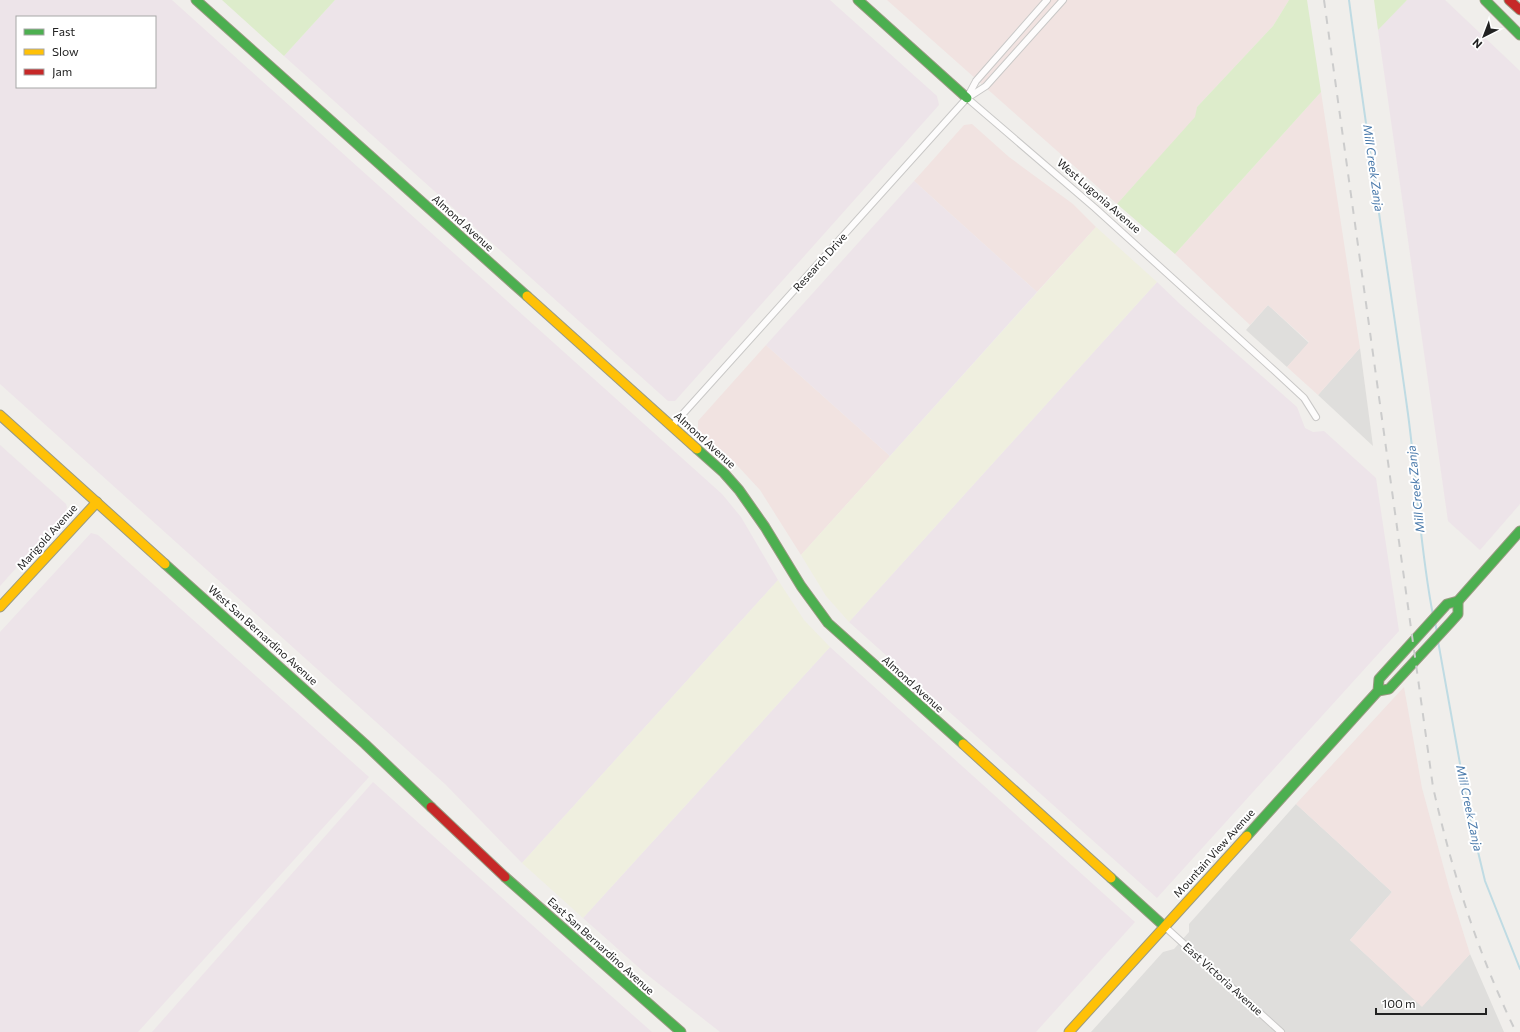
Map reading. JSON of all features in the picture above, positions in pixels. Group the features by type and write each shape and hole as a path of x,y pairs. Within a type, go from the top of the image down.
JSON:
{"main road":[{"name":"Almond Avenue","path":"196,0 724,473 748,500 806,595 828,623 1164,926"},
{"name":"West Lugonia Avenue","path":"858,0 967,98"},
{"path":"1486,0 1520,35"},
{"path":"1508,0 1520,10"},
{"name":"West San Bernardino Avenue","path":"0,415 365,744 506,878"},
{"name":"Marigold Avenue","path":"0,607 97,502"},
{"name":"Mountain View Avenue","path":"1378,691 1379,679 1447,604 1458,601 1520,531"},
{"name":"Mountain View Avenue","path":"1069,1032 1378,691 1389,689 1450,623 1458,614 1458,601"},
{"name":"East San Bernardino Avenue","path":"506,878 681,1032"}],"street":[{"name":"Research Drive","path":"672,426 967,98 976,81 1047,0"},
{"name":"Research Drive","path":"967,98 986,86 1063,0"},
{"name":"West Lugonia Avenue","path":"967,98 1095,208 1276,372 1304,398 1316,417"},
{"name":"East Victoria Avenue","path":"1164,926 1281,1032"}],"shaded area":[{"path":"0,0 172,0 722,494 741,517 778,580 522,863 445,784 0,384"},
{"path":"335,0 830,0 937,96 939,105 675,401 668,401 284,56"},
{"path":"887,0 1289,0 1273,26 1197,107 1196,117 1117,204"},
{"path":"1407,0 1445,0 1520,71 1520,504 1480,550 1448,521 1378,30"},
{"path":"1321,92 1360,348 1318,395 1287,367 1309,342 1268,305 1250,325 1175,254"},
{"path":"972,124 1009,157 1073,204 1096,227 1037,292 914,181 964,125"},
{"path":"914,181 1037,292 890,456 766,345"},
{"path":"1157,282 1297,407 1305,428 1313,432 1324,431 1376,478 1399,631 1157,898 849,622"},
{"path":"1268,305 1309,343 1287,367 1246,330"},
{"path":"766,345 890,456 801,555 760,490 735,463 698,430 698,421"},
{"path":"1360,348 1373,446 1318,395"},
{"path":"0,445 66,504 67,507 65,513 0,586"},
{"path":"91,533 98,535 369,777 138,1032 0,1032 0,632"},
{"path":"830,647 1135,922 1036,1032 720,1032 645,973 583,918"},
{"path":"1404,687 1422,788 1449,887 1470,954 1422,1007 1350,940 1392,892 1296,804"},
{"path":"373,782 609,994 652,1032 152,1032"},
{"path":"1296,804 1392,892 1350,940 1422,1006 1470,954 1504,1032 1091,1032 1163,952 1174,949 1189,932 1189,924"}],"green space":[{"path":"222,0 335,0 284,56"},
{"path":"1289,0 1307,0 1321,92 1175,254 1117,204 1195,117 1197,107 1273,26"},
{"path":"1374,0 1407,0 1378,30"},
{"path":"1096,227 1157,282 849,622 826,596 801,555"},
{"path":"778,580 804,620 830,647 583,918 522,863"}],"waterway":[{"name":"Mill Creek Zanja","path":"1349,0 1408,414 1422,540 1433,615"},
{"name":"Mill Creek Zanja","path":"1435,621 1437,633"},
{"name":"Mill Creek Zanja","path":"1438,641 1469,814 1485,881 1520,969"}],"railway":[{"path":"1324,0 1433,787 1440,819 1467,912 1502,1003 1516,1032"}],"traffic: fast":[{"path":"196,0 527,296"},
{"path":"858,0 967,98"},
{"path":"1485,0 1520,35"},
{"path":"697,449 724,473 739,490 765,527 801,586 828,623 963,744"},
{"path":"1247,836 1378,691 1379,679 1447,604 1458,601 1520,531"},
{"path":"165,564 365,744 431,807"},
{"path":"1378,691 1389,689 1450,623 1458,614 1458,601"},
{"path":"505,877 681,1032"},
{"path":"1111,878 1164,926"}],"traffic: slow":[{"path":"527,296 697,449"},
{"path":"0,415 165,564"},
{"path":"0,607 97,502"},
{"path":"963,744 1111,878"},
{"path":"1069,1032 1247,836"}],"traffic: jam":[{"path":"1509,0 1520,10"},
{"path":"431,807 505,877"}]}
